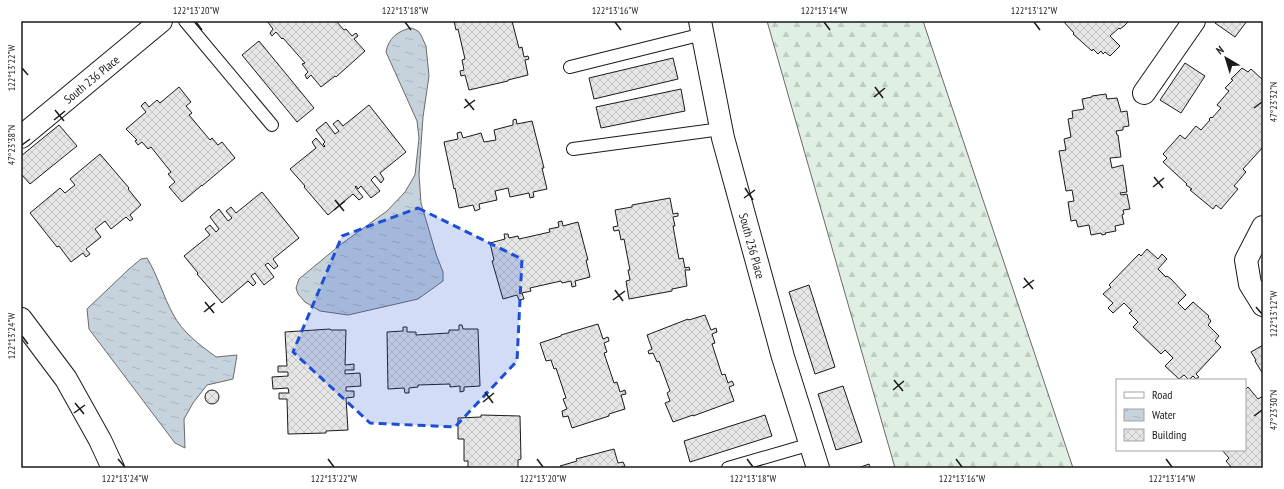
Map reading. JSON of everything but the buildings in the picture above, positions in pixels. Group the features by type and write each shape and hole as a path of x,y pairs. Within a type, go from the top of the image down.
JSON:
{"street":[{"name":"South 236 Place","path":"21,137 161,21"},
{"path":"1144,93 1194,21"},
{"name":"South 236 Place","path":"701,28 721,129 783,357 818,468"},
{"path":"1263,227 1246,260 1250,284 1263,306"},
{"path":"21,319 66,379 100,440 113,468"}],"lane":[{"path":"184,21 272,124"},
{"path":"570,67 701,28"},
{"path":"573,149 721,129"},
{"path":"728,468 811,444"}],"highlighted area":[{"path":"418,208 522,259 517,361 455,427 370,423 293,352 342,236"}],"green space":[{"path":"767,21 923,21 1073,468 895,468"}],"water":[{"path":"412,28 418,31 426,46 429,76 423,117 419,174 421,203 436,254 443,272 443,281 418,299 348,315 320,311 305,302 298,294 296,288 299,279 340,245 387,211 405,192 415,175 419,138 417,121 386,52 391,39 394,36 402,31"},
{"path":"147,258 166,300 181,327 216,357 237,355 233,379 207,385 193,403 184,419 185,448 175,443 89,329 87,309 129,269 141,259"}]}
